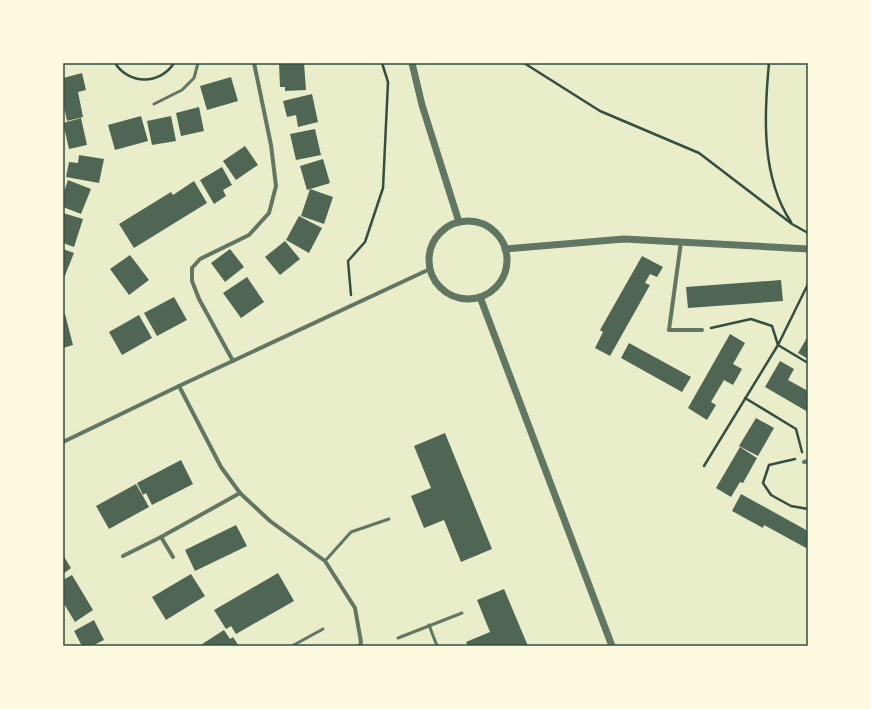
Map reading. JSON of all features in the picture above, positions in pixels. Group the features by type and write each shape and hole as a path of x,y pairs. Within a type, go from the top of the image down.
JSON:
{"street":[{"path":"233,361 199,299 192,281 192,268 200,259 249,235 269,212 276,186 271,145 254,63"},
{"path":"412,63 422,105 459,222"},
{"path":"469,221 482,223 489,227 501,239 505,249 507,261 503,276 498,285 487,294 480,297 467,299 456,297 440,287 435,281 430,269 429,260 432,244 441,231 450,225 459,222 469,221"},
{"path":"505,249 624,239 808,249"},
{"path":"681,242 669,330 702,330"},
{"path":"63,442 430,269"},
{"path":"480,297 612,646"},
{"path":"179,386 220,467 240,493 270,521 324,561 355,608 362,642 360,646"},
{"path":"123,556 161,537 240,493"},
{"path":"161,537 173,557"}],"lane":[{"path":"154,104 182,90 194,78 198,63"},
{"path":"324,561 351,532 388,519"},
{"path":"398,638 462,613"},
{"path":"429,625 437,646"},
{"path":"292,646 324,629"}],"path":[{"path":"115,63 123,73 132,78 142,80 153,79 163,75 174,63"},
{"path":"352,305 348,261 365,242 383,188 388,82 382,63"},
{"path":"524,63 600,111 699,152 792,224 808,233"},
{"path":"769,63 766,96 766,130 769,160 775,187 783,210 792,224"},
{"path":"704,466 778,345 808,284"},
{"path":"702,330 751,319 772,326 778,345 808,363"},
{"path":"745,398 796,429 805,460 769,465 763,483 771,495 791,506 808,508"}],"building":[{"path":"279,63 304,63 306,90 285,91 285,87 280,87"},
{"path":"82,73 86,90 78,92 83,117 67,121 63,102 63,78"},
{"path":"231,77 238,101 207,110 200,86"},
{"path":"312,94 318,122 298,127 296,115 287,117 283,101"},
{"path":"199,107 204,131 181,136 176,113"},
{"path":"141,116 148,141 115,150 108,125"},
{"path":"171,116 176,141 152,145 147,121"},
{"path":"81,118 87,145 69,149 63,123"},
{"path":"315,129 321,155 296,160 290,134"},
{"path":"245,146 258,165 236,180 223,161"},
{"path":"79,155 104,159 99,183 66,177 69,162 78,163"},
{"path":"323,159 330,183 307,190 300,166"},
{"path":"222,167 232,185 223,190 226,196 214,204 200,180"},
{"path":"68,180 91,189 81,214 63,207 63,195"},
{"path":"194,181 207,203 134,248 119,224 171,192 173,195"},
{"path":"310,189 333,197 324,224 301,216"},
{"path":"63,213 83,219 74,247 63,243"},
{"path":"299,216 322,228 309,253 286,240"},
{"path":"285,241 300,259 280,275 265,257"},
{"path":"63,249 74,253 64,278 63,277"},
{"path":"230,249 244,267 225,282 211,263"},
{"path":"130,255 149,280 129,295 110,269"},
{"path":"642,256 663,267 657,277 650,274 645,283 650,285 610,356 595,348 603,332 600,330"},
{"path":"247,277 264,302 241,318 223,293"},
{"path":"781,280 783,301 688,308 686,287"},
{"path":"174,297 187,320 157,336 144,313"},
{"path":"63,314 65,314 73,345 63,348"},
{"path":"139,315 152,338 122,355 109,332"},
{"path":"730,334 745,343 733,364 742,369 733,385 724,380 711,402 716,405 707,420 688,408"},
{"path":"808,336 808,359 798,353"},
{"path":"629,343 691,377 682,392 621,358"},
{"path":"780,361 794,369 788,380 808,391 808,412 765,387"},
{"path":"756,418 774,428 758,456 739,446"},
{"path":"445,433 492,549 461,562 444,520 424,528 411,496 431,488 414,446"},
{"path":"740,447 757,458 743,483 740,482 731,497 716,488"},
{"path":"181,460 193,484 152,505 146,493 143,495 137,483"},
{"path":"136,484 149,507 109,529 96,506"},
{"path":"741,494 808,531 808,549 764,525 763,528 732,511"},
{"path":"236,525 247,546 195,571 185,550"},
{"path":"63,555 71,568 63,574"},
{"path":"278,573 294,601 236,634 231,626 226,629 214,610"},
{"path":"191,574 205,596 166,620 152,597"},
{"path":"72,575 93,610 75,622 63,602 63,580"},
{"path":"504,589 528,646 468,646 466,642 490,632 477,600"},
{"path":"94,620 104,640 92,646 82,646 74,631"},
{"path":"224,630 230,639 233,637 239,646 199,646"}]}
